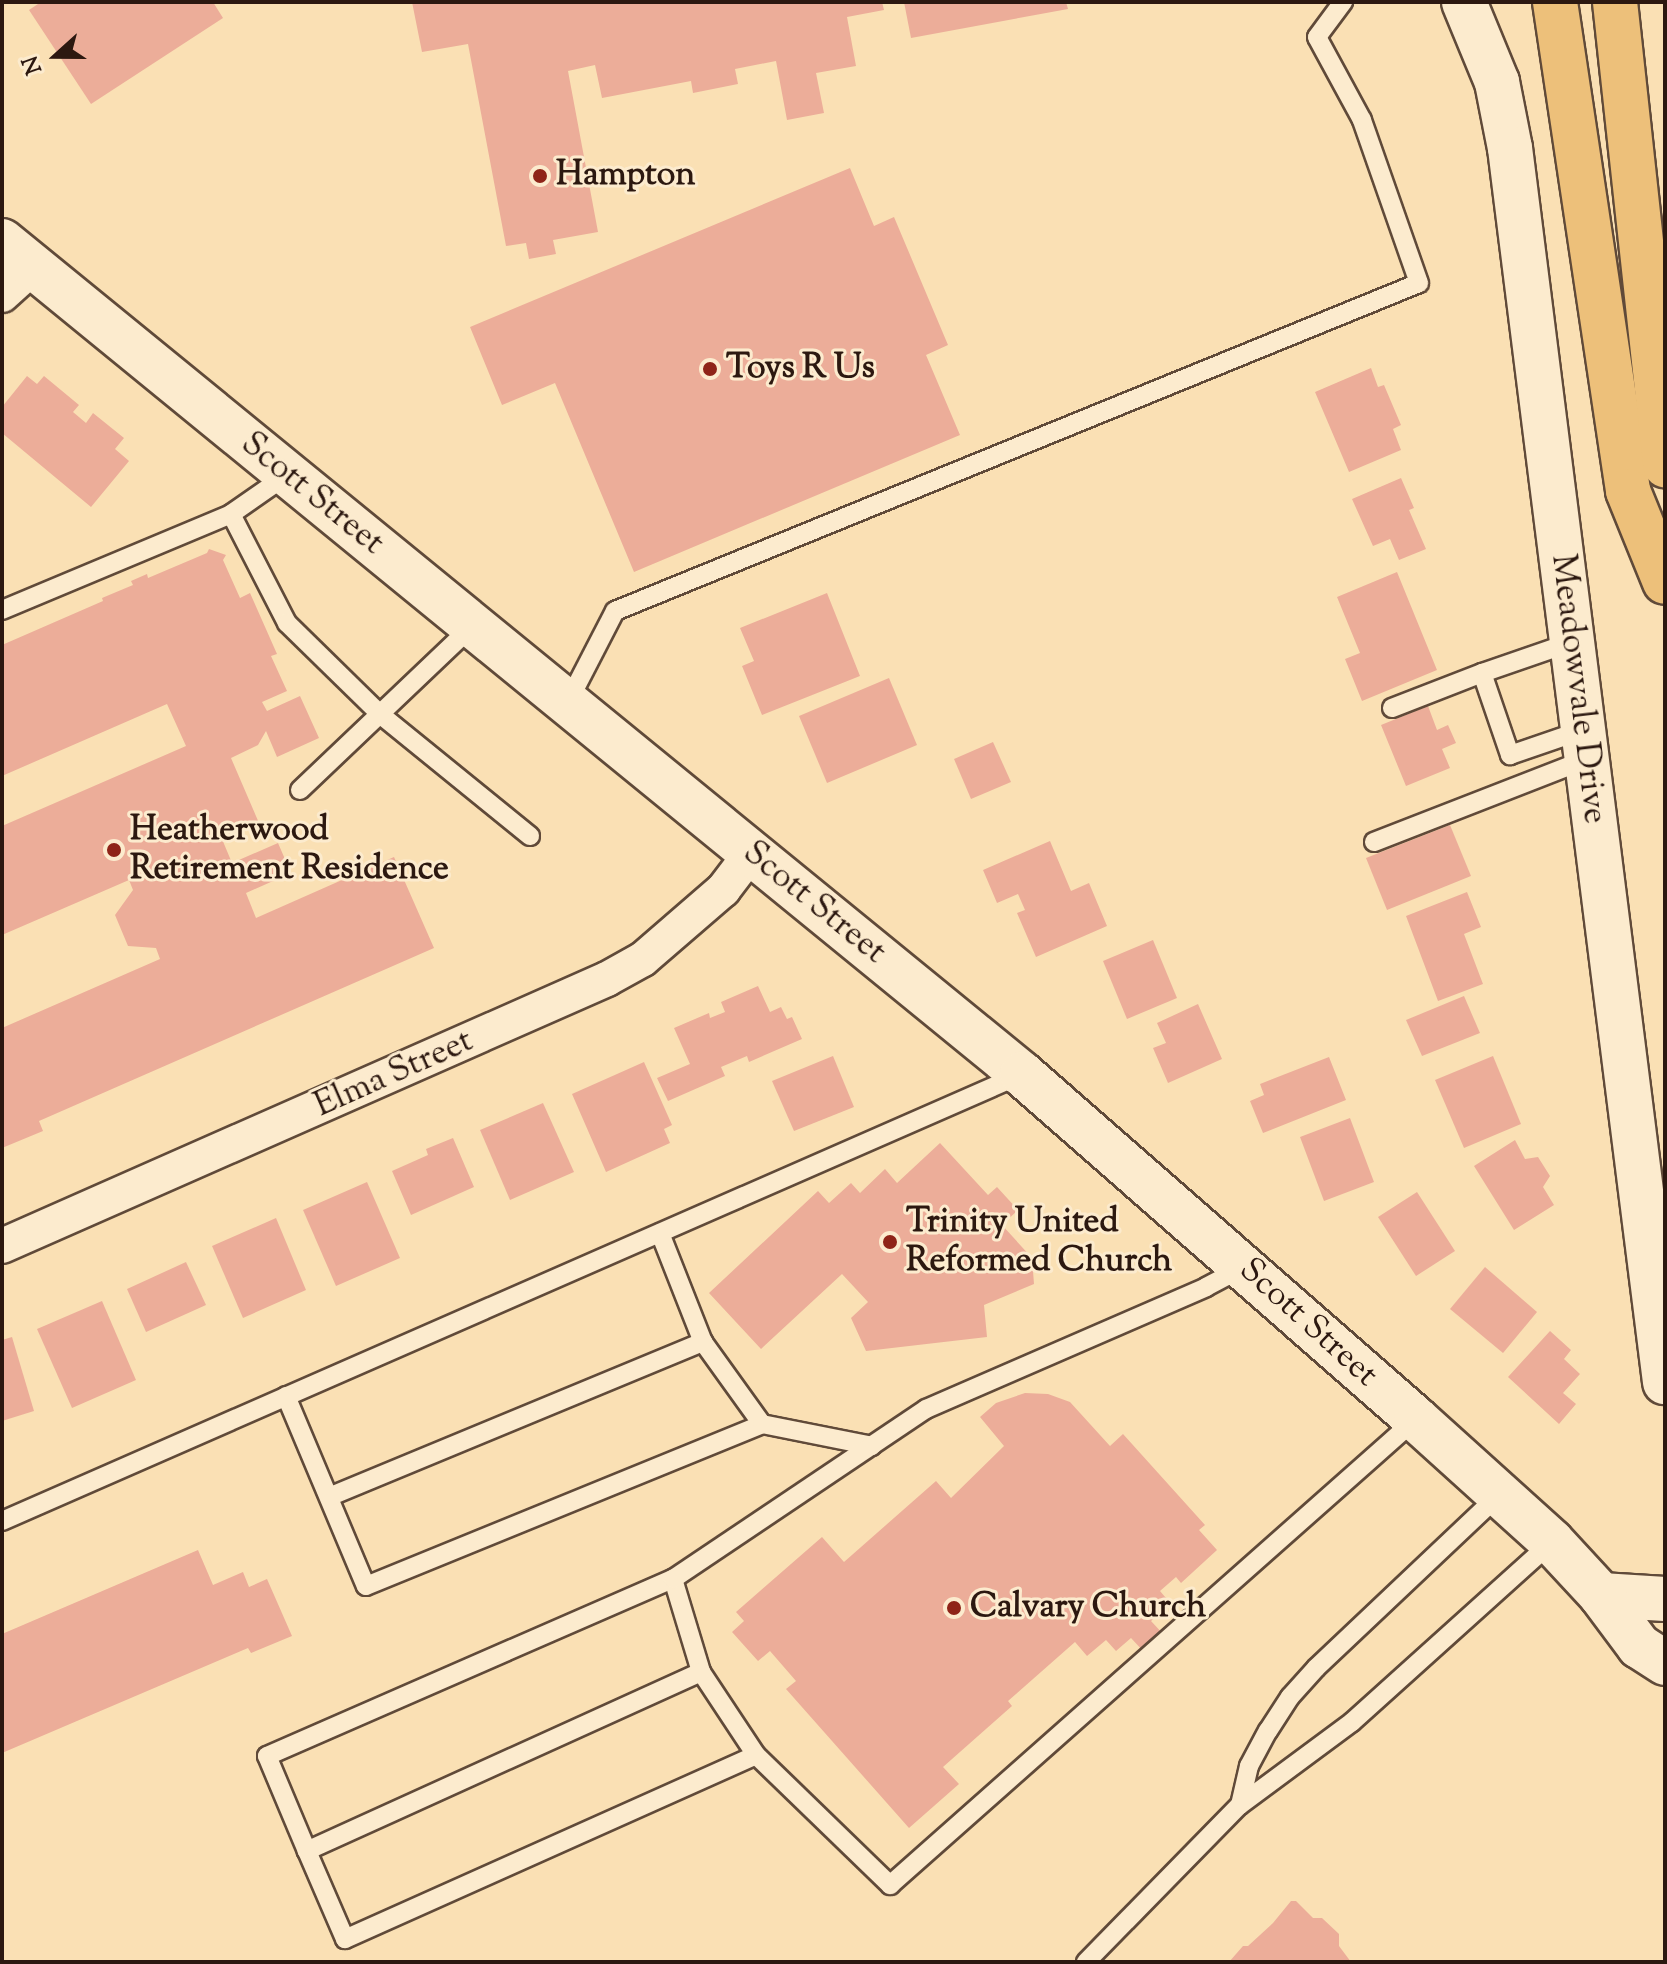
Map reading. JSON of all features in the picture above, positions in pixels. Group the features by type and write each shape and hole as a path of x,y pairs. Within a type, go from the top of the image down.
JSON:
{"highway":[{"path":"1555,2 1628,491 1665,582"},
{"path":"1615,2 1665,465"}],"street":[{"name":"Meadowvale Drive","path":"1464,2 1497,82 1510,148 1665,1382"},
{"name":"Scott Street","path":"12,268 288,475 1022,1074 1245,1267 1552,1542 1601,1595 1639,1646 1665,1663"},
{"name":"Elma Street","path":"2,1246 607,979 643,959 723,890 752,852"},
{"path":"1601,1595 1665,1599"}],"lane":[{"path":"568,702 615,611 1419,283 1362,120 1317,37 1343,2"},
{"path":"2,610 231,514 288,475"},
{"path":"231,514 287,623 381,715 530,836"},
{"path":"300,790 473,625"},
{"path":"1392,708 1572,642"},
{"path":"1482,673 1510,755 1585,744"},
{"path":"1374,842 1585,744"},
{"path":"2,1521 1022,1074"},
{"path":"660,1233 703,1342 762,1424"},
{"path":"756,1755 345,1939 267,1756 673,1579 926,1409 1206,1287 1245,1267"},
{"path":"331,1496 703,1342"},
{"path":"286,1396 331,1496 366,1586 762,1424 872,1446"},
{"path":"673,1579 701,1672 756,1755 890,1885 1416,1419"},
{"path":"1240,1805 1249,1766 1290,1697 1316,1668 1499,1495"},
{"path":"1086,1962 1240,1805 1352,1722 1552,1542"},
{"path":"307,1851 701,1672"}],"building":[{"path":"41,2 213,2 223,18 91,104 29,10"},
{"name":"Hampton","path":"412,2 882,2 884,10 847,17 856,66 816,73 824,113 787,120 776,61 735,69 738,84 693,93 691,81 602,98 595,65 568,71 598,232 553,240 556,254 529,259 526,243 506,246 468,44 422,52"},
{"path":"904,2 1066,2 1068,9 911,38"},
{"name":"Toys R Us","path":"850,168 874,226 894,217 948,345 926,355 960,435 634,572 555,383 502,405 470,327"},
{"path":"1371,368 1378,387 1384,385 1401,425 1393,429 1401,450 1349,472 1315,392"},
{"path":"27,376 37,384 44,376 79,405 73,412 86,423 93,413 124,438 115,449 129,461 91,507 2,433 2,407"},
{"path":"1401,478 1414,508 1409,510 1426,549 1399,560 1390,539 1373,546 1352,499"},
{"name":"Heatherwood Retirement Residence","path":"209,549 226,555 223,560 240,598 250,593 277,654 271,656 287,691 262,702 267,711 300,696 319,738 277,757 266,731 258,745 231,758 259,823 222,839 232,863 278,843 291,873 246,893 256,918 394,857 434,948 39,1121 43,1131 2,1148 2,1028 160,959 156,948 128,946 115,915 133,890 129,880 2,935 2,826 186,746 167,704 2,776 2,645 103,601 102,598 133,585 131,581 147,574 148,578 207,553"},
{"path":"1397,572 1437,670 1362,701 1345,659 1360,653 1337,597"},
{"path":"827,593 860,676 762,715 742,666 754,661 740,628"},
{"path":"889,678 917,745 827,783 799,716"},
{"path":"1428,706 1437,730 1448,725 1456,743 1442,749 1450,768 1406,786 1381,725"},
{"path":"993,742 1011,782 971,799 954,759"},
{"path":"1450,825 1471,876 1387,910 1366,858"},
{"path":"1050,841 1071,891 1089,883 1107,926 1036,957 1017,913 1025,910 1018,894 997,903 983,870"},
{"path":"1467,892 1481,927 1464,934 1483,984 1438,1001 1406,916"},
{"path":"1153,940 1177,998 1127,1019 1103,961"},
{"path":"758,986 770,1012 781,1007 787,1019 792,1017 802,1039 749,1062 747,1056 721,1067 725,1076 668,1101 657,1078 690,1064 674,1028 709,1013 710,1018 725,1012 721,1002"},
{"path":"1464,996 1480,1033 1422,1056 1406,1020"},
{"path":"1198,1004 1222,1059 1168,1083 1153,1048 1166,1043 1157,1023"},
{"path":"833,1056 854,1107 794,1131 772,1081"},
{"path":"1493,1056 1521,1124 1464,1148 1435,1080"},
{"path":"1329,1057 1346,1100 1263,1133 1250,1101 1264,1095 1260,1084"},
{"path":"644,1062 672,1125 664,1129 670,1143 606,1172 572,1094"},
{"path":"543,1103 574,1172 510,1200 480,1130"},
{"path":"1350,1118 1374,1182 1324,1201 1300,1137"},
{"path":"453,1138 474,1187 411,1215 392,1171 428,1155 426,1149"},
{"path":"1515,1140 1525,1159 1538,1157 1550,1176 1543,1187 1554,1205 1514,1230 1474,1166"},
{"name":"Trinity United Reformed Church","path":"940,1143 988,1195 997,1187 1018,1210 1002,1225 1032,1258 1034,1284 984,1305 987,1337 866,1351 851,1318 868,1302 842,1274 761,1349 709,1293 818,1191 829,1203 851,1183 860,1193 885,1169 897,1183"},
{"path":"367,1182 400,1258 336,1286 303,1210"},
{"path":"1417,1192 1455,1251 1416,1276 1378,1217"},
{"path":"276,1218 306,1290 243,1318 212,1246"},
{"path":"186,1262 206,1305 146,1332 127,1289"},
{"path":"1485,1267 1537,1312 1503,1353 1450,1309"},
{"path":"102,1301 136,1380 72,1408 37,1329"},
{"path":"1550,1331 1571,1350 1564,1359 1580,1374 1563,1393 1576,1404 1559,1424 1508,1377"},
{"path":"12,1337 34,1411 2,1421 2,1340"},
{"name":"Calvary Church","path":"1025,1393 1048,1394 1070,1402 1110,1446 1123,1434 1205,1525 1199,1530 1217,1550 1181,1583 1176,1577 1160,1591 1171,1604 1151,1621 1164,1635 1144,1652 1131,1638 1116,1651 1106,1640 1087,1656 1075,1642 1008,1701 1012,1706 943,1767 959,1784 909,1828 786,1689 796,1681 770,1651 758,1661 732,1632 744,1621 736,1612 822,1537 844,1562 936,1481 951,1498 1004,1446 980,1417 996,1403"},
{"path":"198,1550 213,1585 243,1572 249,1587 267,1579 292,1636 251,1653 248,1648 2,1753 2,1634"},
{"path":"1291,1901 1296,1901 1313,1918 1322,1918 1339,1934 1339,1946 1351,1962 1229,1962 1243,1946 1248,1946 1273,1923"}],"place":[{"name":"Hampton","path":"540,176"},
{"name":"Toys R Us","path":"710,369"},
{"name":"Heatherwood Retirement Residence","path":"114,850"},
{"name":"Trinity United Reformed Church","path":"890,1242"},
{"name":"Calvary Church","path":"954,1608"}]}
